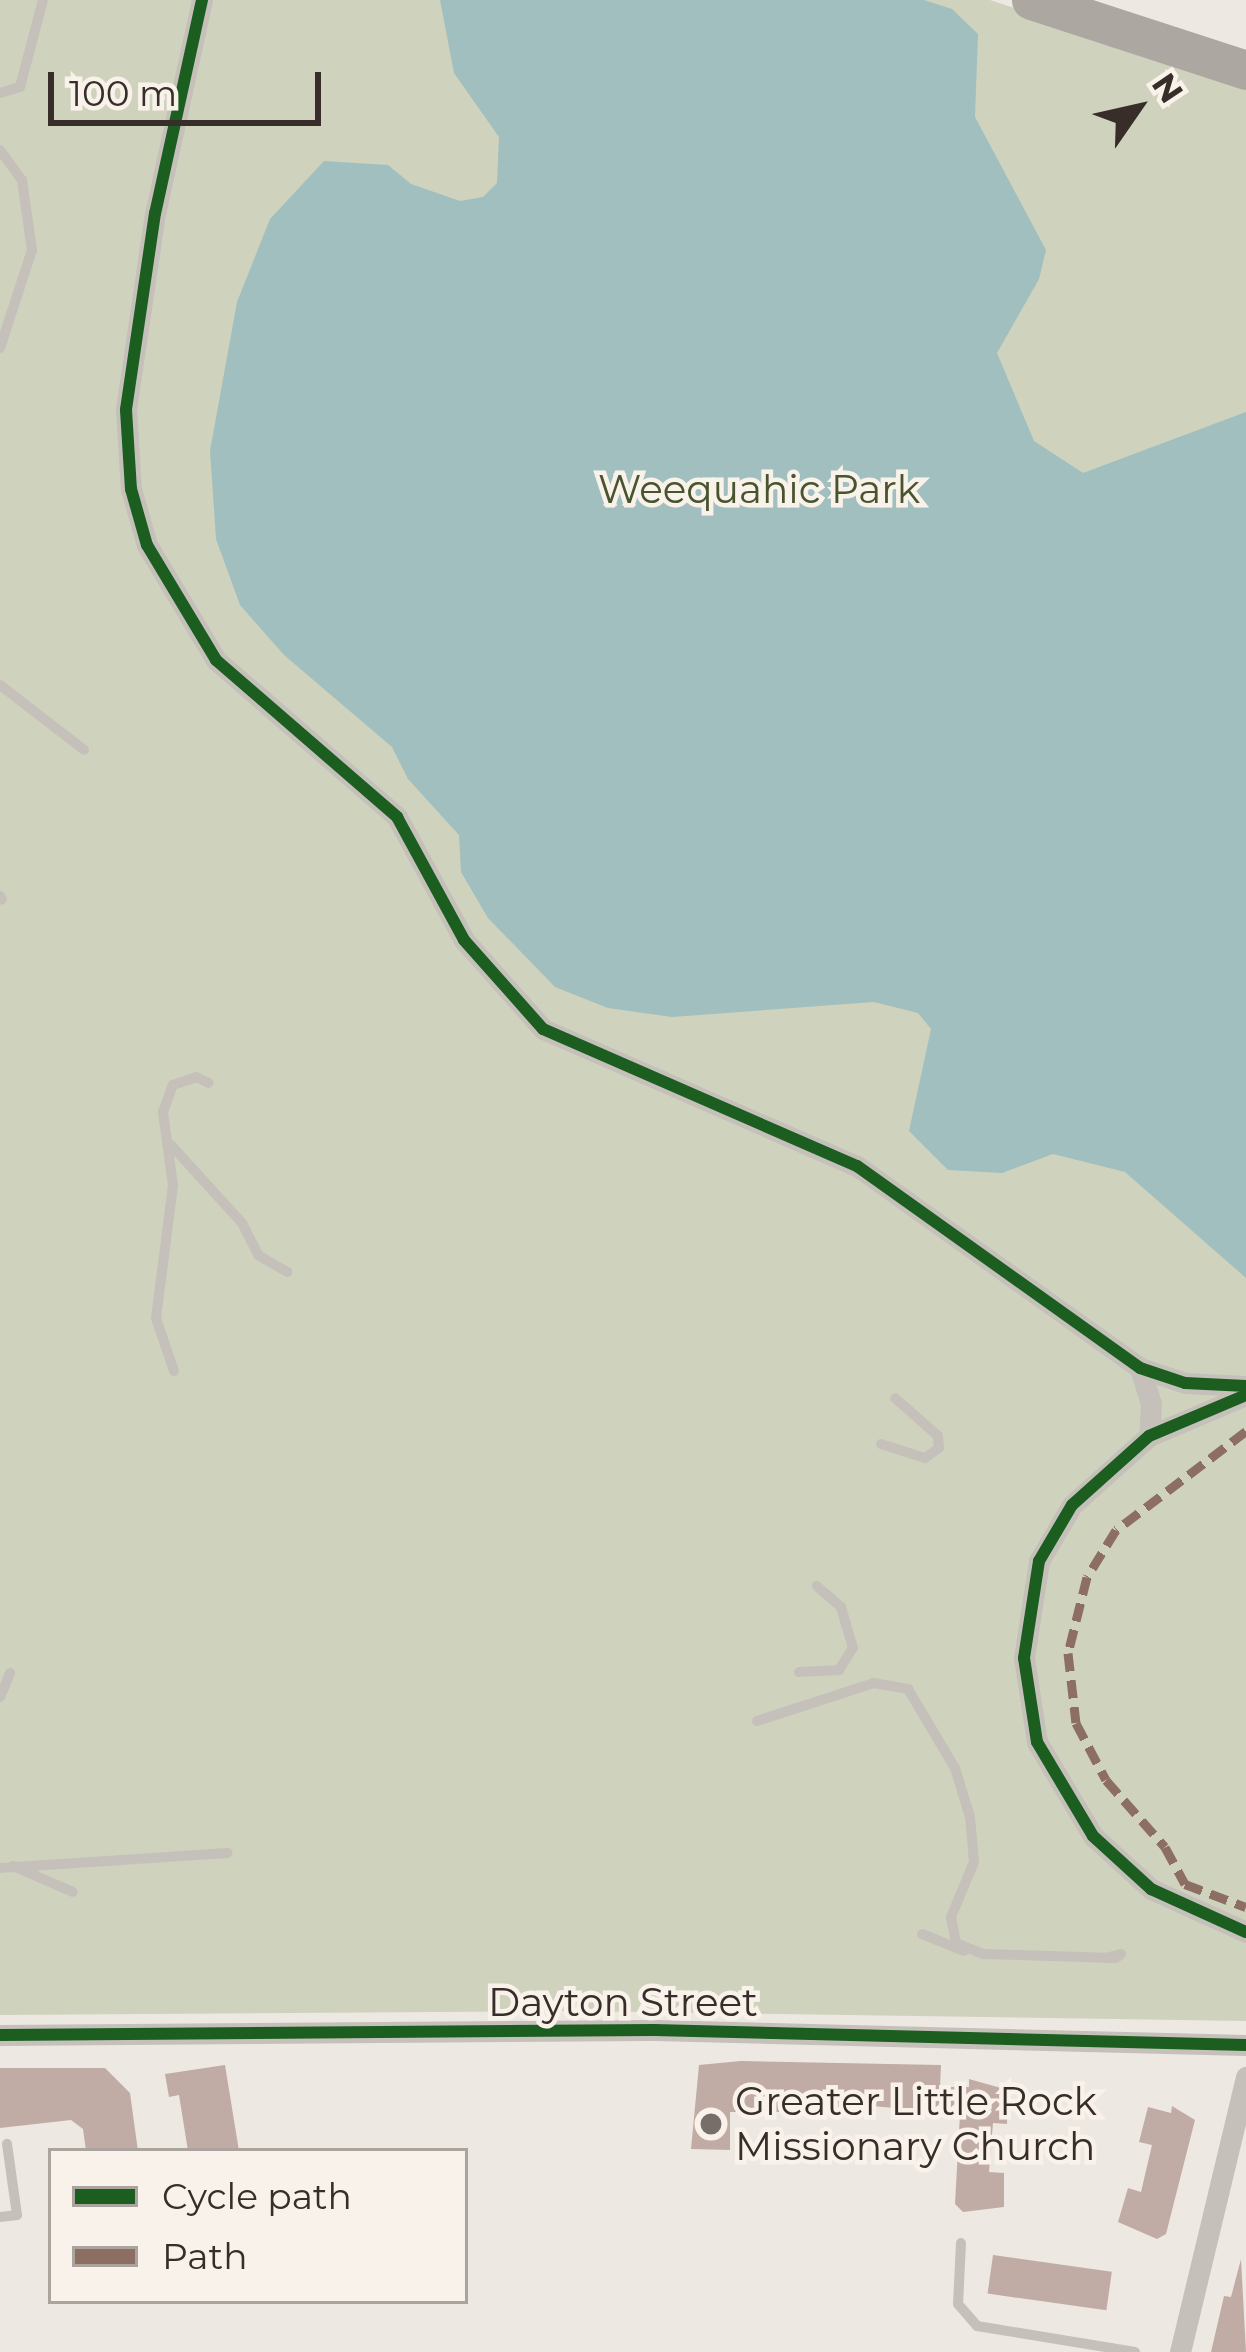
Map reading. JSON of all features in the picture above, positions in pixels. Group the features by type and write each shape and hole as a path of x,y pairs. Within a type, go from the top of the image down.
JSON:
{"highway":[{"path":"1031,0 1246,70"},
{"path":"1108,0 1246,45"}],"street":[{"path":"202,0 155,213 126,410 130,489 176,602 216,660 264,708 369,786 397,817 464,940 543,1029 857,1166 1140,1368 1185,1383 1246,1390"},
{"path":"1140,1368 1151,1403 1149,1436"},
{"path":"1246,1390 1149,1436 1072,1505 1039,1562 1024,1643 1030,1712 1053,1775 1102,1846 1151,1889 1246,1932"},
{"name":"Dayton Street","path":"0,2036 654,2030 1246,2045"},
{"path":"1180,2352 1246,2077"}],"lane":[{"path":"0,93 20,87 43,0"},
{"path":"0,149 22,180 32,250 0,348"},
{"path":"0,685 84,750"},
{"path":"174,1371 156,1318 173,1186 163,1112 172,1085 196,1077 209,1083"},
{"path":"166,1136 242,1223 258,1255 287,1272"},
{"path":"881,1444 925,1457 939,1448 938,1436 895,1398"},
{"path":"799,1672 839,1670 853,1648 841,1606 817,1586"},
{"path":"0,1696 10,1673"},
{"path":"757,1720 874,1684 915,1696 955,1768 970,1817 972,1877 951,1917 965,1951"},
{"path":"6,1867 228,1853"},
{"path":"6,1867 73,1892"},
{"path":"922,1934 965,1951 1106,1958"},
{"path":"0,2216 16,2215 8,2144"},
{"path":"961,2243 958,2304 976,2326 1135,2352"}],"green space":[{"path":"0,0 990,0 1246,84 1246,2021 572,2011 0,2015"}],"water":[{"name":"Weequahic Park","path":"440,0 924,0 952,9 978,34 975,117 1046,250 1039,279 997,353 1034,441 1083,473 1246,412 1246,1278 1125,1172 1053,1154 1002,1173 948,1170 909,1131 931,1029 918,1013 874,1002 672,1017 608,1008 555,987 488,918 461,872 459,835 408,779 392,747 284,655 240,605 216,539 210,451 237,302 270,219 324,161 388,165 411,184 460,201 483,197 497,183 499,137 454,73"}],"building":[{"path":"741,2061 941,2065 940,2087 969,2087 969,2079 1008,2090 1007,2124 993,2123 989,2172 1004,2173 1004,2207 963,2212 955,2204 960,2114 861,2105 861,2112 730,2112 730,2150 691,2149 699,2065"},
{"path":"225,2065 239,2148 188,2148 179,2095 169,2097 165,2074"},
{"path":"0,2068 105,2068 130,2093 138,2148 86,2148 83,2129 71,2120 0,2128"},
{"path":"1172,2106 1195,2120 1166,2234 1157,2239 1118,2222 1128,2188 1141,2192 1152,2145 1139,2142 1148,2107 1171,2113"},
{"path":"993,2255 1112,2272 1106,2310 988,2294"},
{"path":"1241,2259 1246,2352 1211,2352 1224,2296 1231,2297"}],"marked path":[{"path":"1246,1431 1116,1530 1087,1577 1068,1653 1076,1723 1106,1780 1165,1847 1185,1884 1246,1907"}],"cycle path":[{"path":"202,0 155,213 126,410 131,489 147,545 216,660 397,817 464,940 543,1029 857,1166 1140,1368 1185,1383 1246,1386"},
{"path":"1246,1395 1149,1436 1072,1505 1039,1561 1024,1658 1037,1742 1093,1836 1151,1889 1246,1932"},
{"path":"0,2035 654,2030 1246,2045"}],"place":[{"name":"Greater Little Rock Missionary Church","path":"711,2124"}]}
